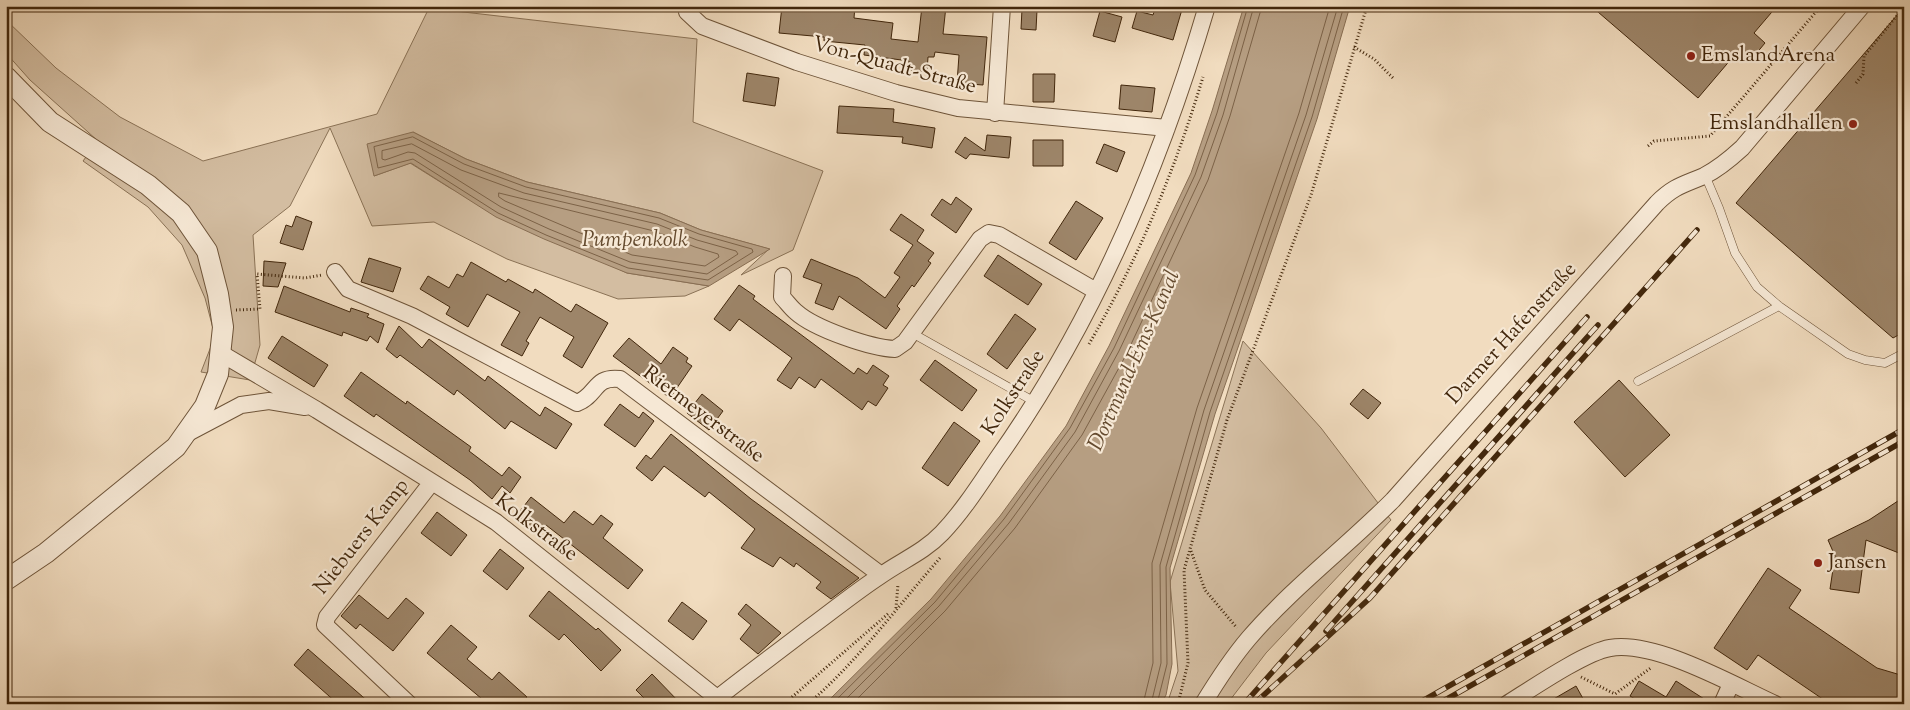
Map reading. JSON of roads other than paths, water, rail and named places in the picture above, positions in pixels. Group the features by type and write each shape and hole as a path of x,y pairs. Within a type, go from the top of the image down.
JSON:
{"street":[{"name":"Von-Quadt-Straße","path":"686,6 687,12 702,26 797,62 896,93 958,108 995,113 1088,119 1167,128"},
{"path":"995,113 1002,6"},
{"name":"Kolkstraße","path":"222,354 317,410 496,522 713,701 881,575 916,554 941,534 971,496 1064,356 1136,209 1183,86 1207,6"},
{"name":"Darmer Hafenstraße","path":"1203,704 1248,639 1270,615 1353,539 1392,500 1657,203 1681,184 1705,175 1724,164 1742,148 1862,6"},
{"path":"6,77 50,122 148,186 180,214 206,251 221,311 223,327 222,354 218,374 205,406 188,433 176,447 46,553 6,580"},
{"path":"782,276 782,297 797,313 817,325 880,348 896,349 912,333 980,239 989,233 998,235 1096,292"},
{"name":"Rietmeyerstraße","path":"335,272 348,289 412,316 576,403 586,399 602,381 608,378 620,379 881,575"},
{"name":"Kolkstraße","path":"188,433 241,405 270,401 317,410"},
{"name":"Niebuers Kamp","path":"409,704 325,625 327,617 356,578 432,482"},
{"path":"1507,704 1593,654 1611,648 1653,652 1732,684 1774,704"},
{"path":"1722,704 1732,684"}],"lane":[{"path":"1705,175 1735,253 1757,287 1779,306 1848,354 1865,360 1885,363 1904,353"},
{"path":"1638,381 1779,306"},
{"path":"912,333 1035,402"}],"water":[{"name":"Dortmund-Ems-Kanal","path":"1244,6 1350,6 1317,119 1215,414 1170,568 1172,664 1166,695 1161,704 825,704 931,599 1000,516 1066,426 1109,346 1191,173"},
{"name":"Pumpenkolk","path":"413,132 466,159 527,182 660,213 701,230 770,249 709,286 627,273 496,217 411,163 374,176 367,144"}],"railway":[{"path":"1254,704 1370,598 1697,230"},
{"path":"1244,704 1587,317"},
{"path":"1326,631 1598,325"},
{"path":"1417,704 1904,429"},
{"path":"1438,704 1904,441"}],"place":[{"name":"EmslandArena","path":"1691,56"},
{"name":"Emslandhallen","path":"1853,124"},
{"name":"Jansen","path":"1818,563"}]}
